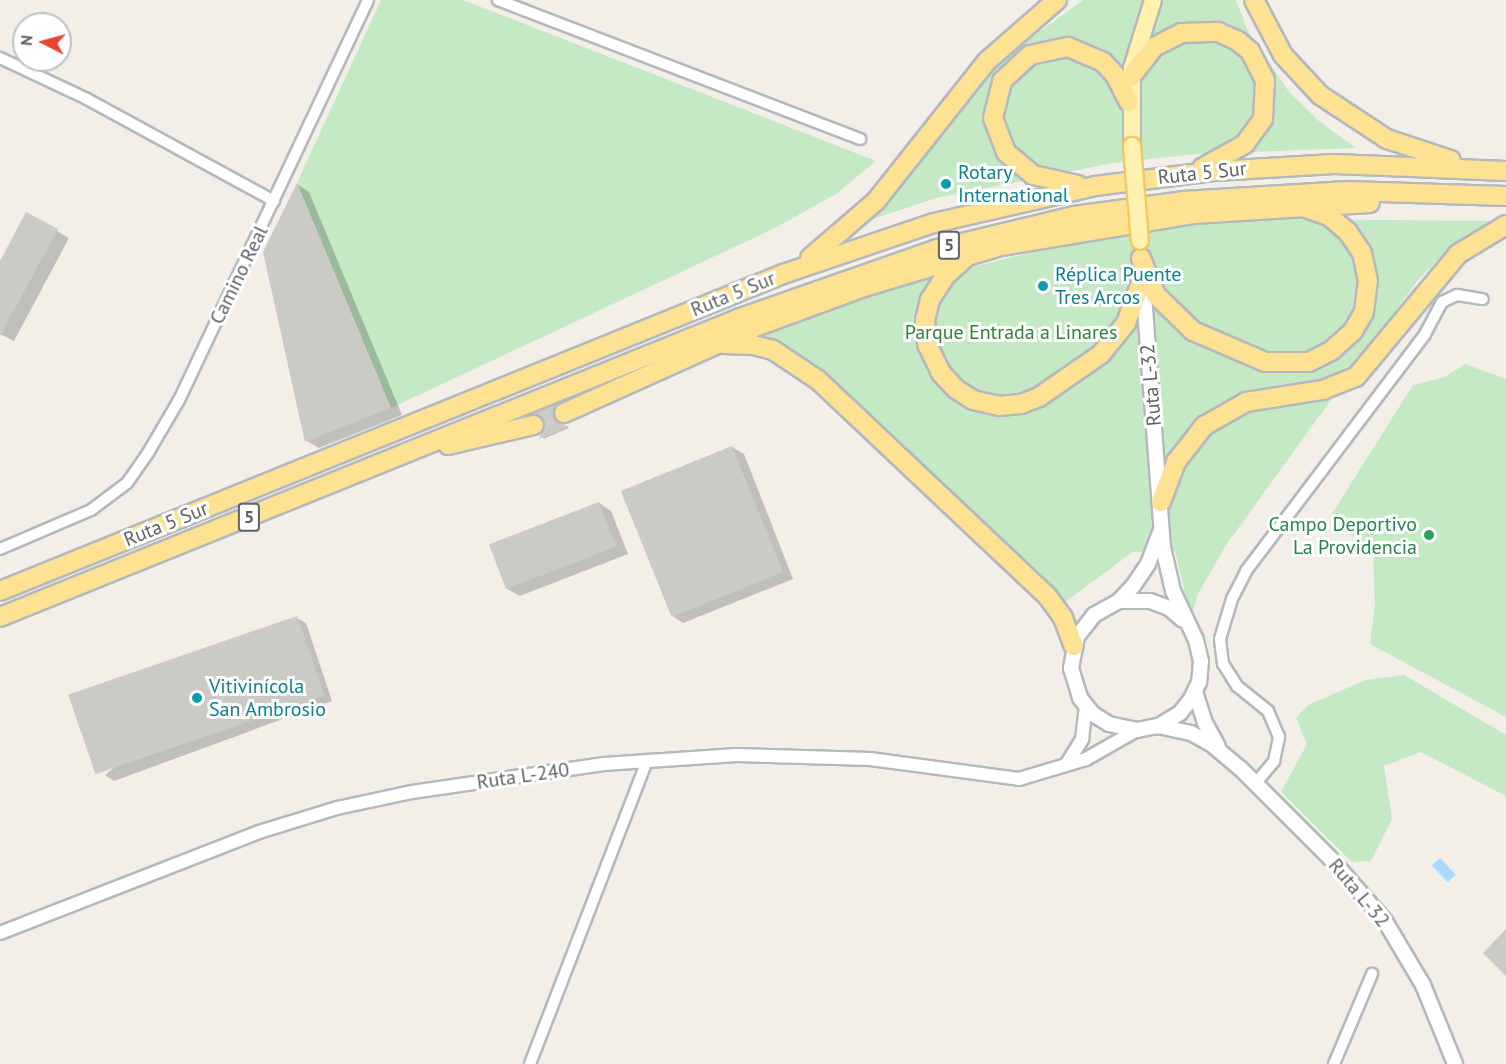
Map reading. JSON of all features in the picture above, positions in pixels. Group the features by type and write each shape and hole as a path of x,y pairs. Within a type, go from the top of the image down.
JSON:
{"highway":[{"path":"783,274 831,241 876,201 987,61 1058,0"},
{"path":"1254,0 1271,38 1296,72 1352,118 1413,150 1506,171"},
{"path":"1130,78 1160,42 1195,30 1232,37 1259,64 1267,96 1263,119 1254,134 1232,153 1187,174"},
{"path":"1095,186 1050,180 1015,163 1002,147 994,126 999,88 1011,69 1030,55 1068,47 1103,62 1115,75 1129,102"},
{"name":"Ruta 5 Sur","path":"0,591 783,274 934,223 1095,186 1187,174 1334,164 1506,171"},
{"name":"Ruta 5 Sur","path":"0,616 812,291 911,256 1021,227 1157,204 1270,194 1365,191 1506,197"},
{"path":"564,413 715,345 864,287 969,255 1122,223 1296,206 1506,197"},
{"path":"1141,249 1156,295 1193,331 1265,362 1309,362 1337,347 1358,324 1367,297 1368,274 1362,253 1343,227 1324,213 1296,206"},
{"path":"1161,502 1176,462 1204,426 1246,402 1323,390 1356,376 1458,254 1506,225"},
{"path":"969,255 946,274 933,293 925,320 927,344 941,374 956,389 973,400 999,406 1021,404 1039,397 1101,354 1125,323 1143,277"},
{"path":"715,345 765,348 787,356 818,380 1048,597 1063,618 1074,646"},
{"path":"425,447 480,441 534,425"}],"main road":[{"name":"Ruta L-32","path":"1153,0 1137,43 1130,78 1129,102 1161,502 1161,530 1169,579 1185,622 1199,650 1201,671 1195,692 1204,723 1221,751"},
{"name":"Ruta L-32","path":"1161,530 1148,564 1119,602 1094,615 1074,646 1072,678 1086,707 1109,724 1137,730 1158,726 1191,733 1221,751 1385,921 1423,985 1455,1064"},
{"path":"1119,602 1140,599 1160,604 1185,622"},
{"path":"1158,726 1180,713 1195,692"}],"street":[{"name":"Camino Real","path":"0,549 71,519 116,493 148,453 179,400 368,0"},
{"path":"498,0 860,139"},
{"path":"0,58 87,99 274,201"},
{"path":"1255,784 1274,761 1279,737 1268,711 1233,682 1223,664 1221,631 1236,589 1425,334 1442,302 1457,295 1483,299"},
{"path":"1066,765 1082,739 1086,707"},
{"name":"Ruta L-240","path":"0,933 259,832 344,806 432,789 647,760 805,755 901,762 1010,779 1038,776 1097,754 1137,730"},
{"path":"530,1064 647,760"},
{"path":"1334,1064 1372,974"}],"green space":[{"path":"381,0 463,0 876,161 836,194 775,228 391,408 297,183"},
{"path":"1083,0 1236,0 1247,29 1289,92 1319,121 1356,148 1197,154 1113,163 936,198 861,223 890,199 1002,59"},
{"name":"Parque Entrada a Linares","path":"1273,219 1496,221 1443,255 1418,280 1226,545 1198,594 1191,618 1175,551 1133,552 1065,602 822,375 794,353 765,340 746,338 877,290 1058,246 1147,229"},
{"name":"Campo Deportivo La Providencia","path":"1465,364 1506,379 1506,717 1370,644 1375,604 1373,554 1330,517 1413,385 1445,377"},
{"path":"1404,675 1506,735 1506,796 1421,752 1384,766 1392,819 1371,861 1352,862 1281,792 1307,744 1296,718 1308,705 1366,680"}],"water":[{"path":"1440,858 1456,875 1448,882 1432,866"}],"building":[{"path":"297,183 391,408 305,442 263,252"},
{"path":"26,212 58,229 0,336 0,261"},
{"path":"558,404 554,418 569,427 539,439 545,422 532,414"},
{"path":"732,446 783,572 672,617 621,491"},
{"path":"599,502 616,547 506,589 489,544"},
{"name":"Vitivinícola San Ambrosio","path":"297,616 324,695 96,774 68,695"},
{"path":"1506,929 1506,976 1483,953"}],"tunnel":[{"path":"534,425 564,413"}],"place":[{"name":"Rotary International","path":"946,184"},
{"name":"Réplica Puente Tres Arcos","path":"1043,286"},
{"name":"Campo Deportivo La Providencia","path":"1429,535"},
{"name":"Vitivinícola San Ambrosio","path":"197,698"}]}
